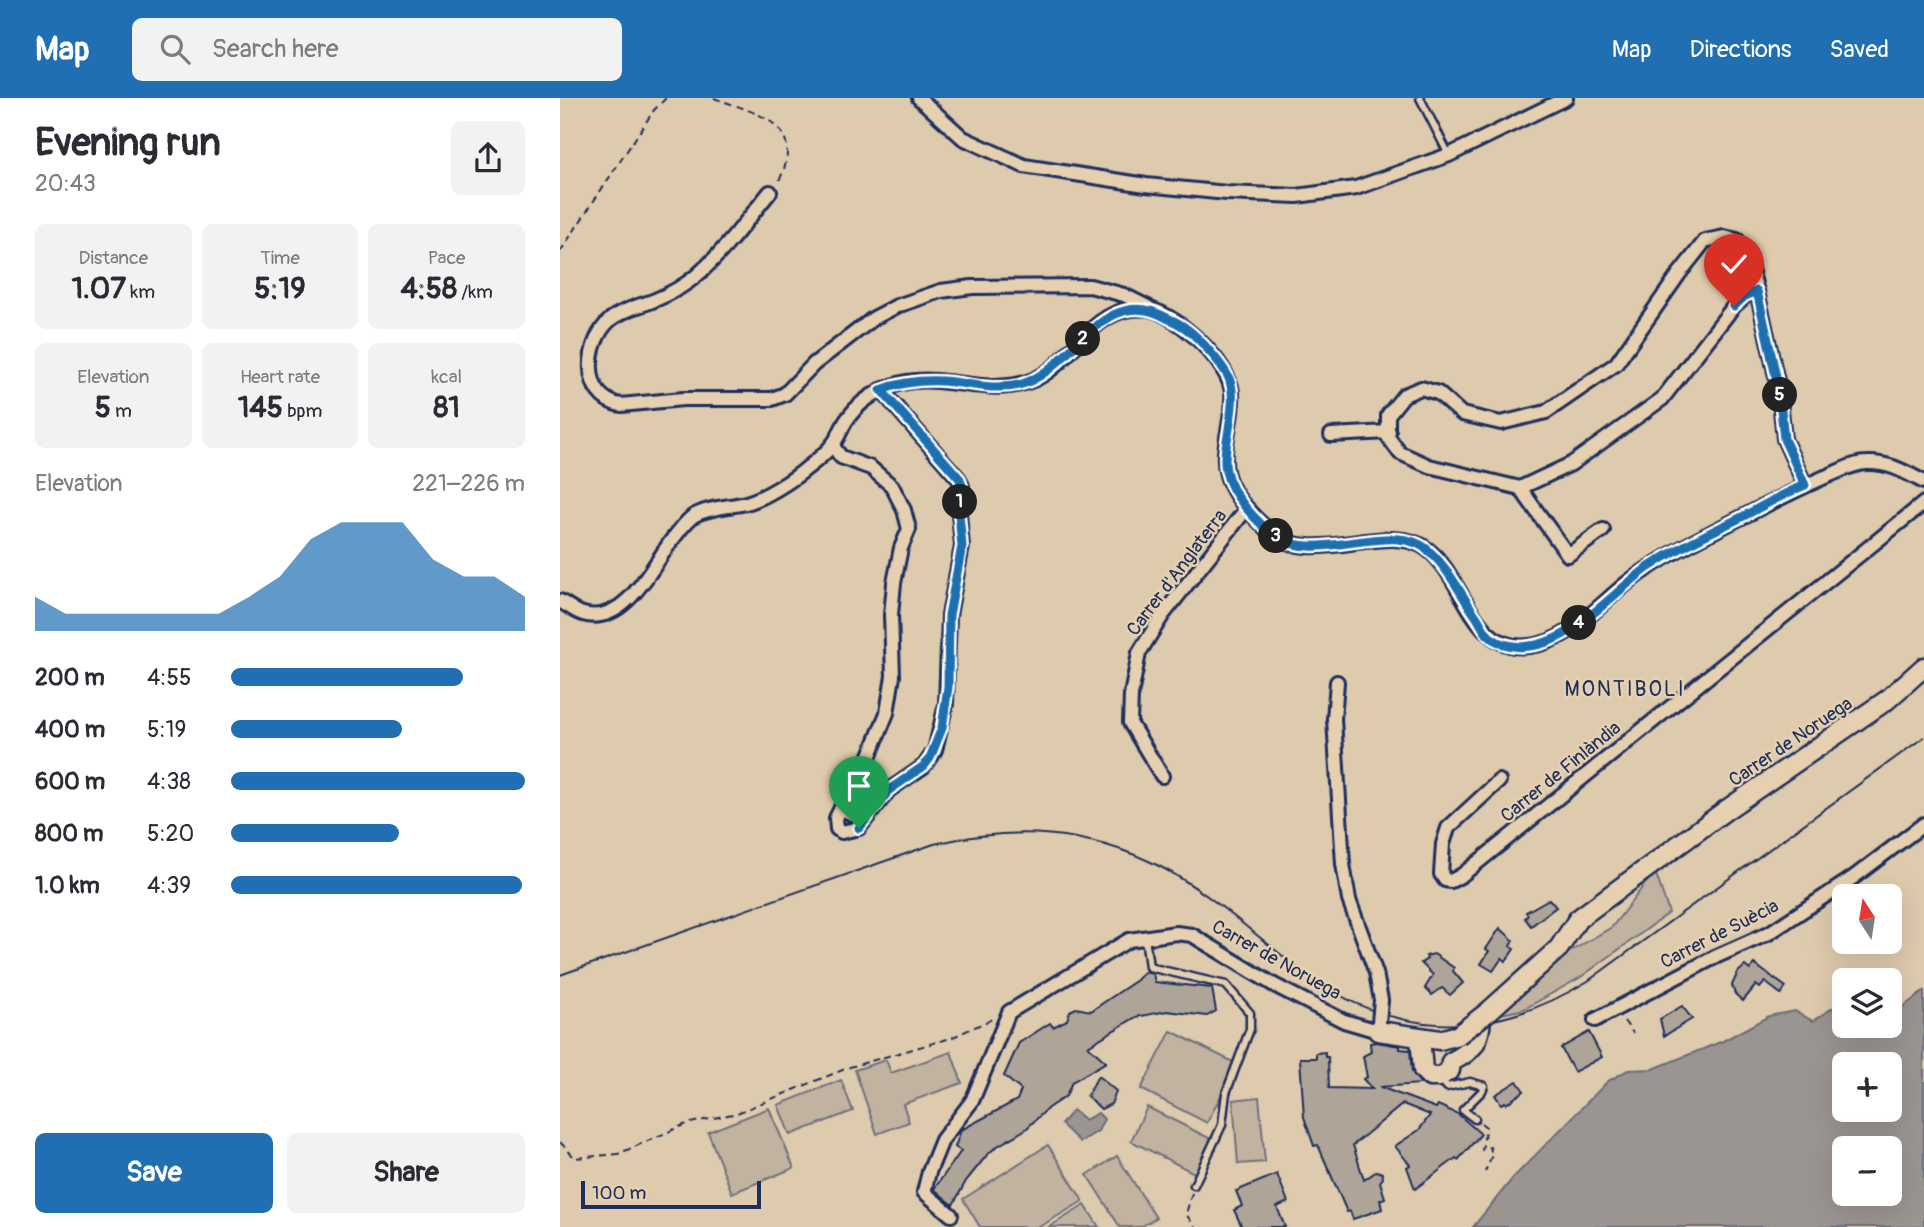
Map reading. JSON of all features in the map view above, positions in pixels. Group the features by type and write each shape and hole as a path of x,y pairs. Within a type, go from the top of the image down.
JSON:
{"street":[{"path":"919,98 963,138 1024,166 1146,185 1227,193 1297,195 1356,188 1449,155 1566,98"},
{"path":"770,192 707,267 690,281 655,300 621,312 608,321 597,339 591,357 591,374 595,387 610,403 621,405 683,399 772,399 785,394 814,364 874,318 897,306 941,291 972,287 1090,286 1124,295 1189,330 1230,377 1232,400 1226,471 1230,483 1247,508 1278,538 1315,546 1396,539 1415,542 1428,549 1440,562 1489,636 1511,646 1526,647 1541,645 1569,630 1625,584 1676,550 1805,485 1862,462 1891,464 1924,482"},
{"path":"1757,291 1745,296 1734,306 1662,400 1571,464 1520,488 1429,466 1400,453 1388,438 1388,415 1404,395 1421,388 1438,393 1462,414 1501,423 1546,412 1616,364 1705,241 1724,237 1737,240 1746,250 1757,291 1779,390 1784,439 1805,485"},
{"path":"560,601 583,614 603,615 622,609 692,516 751,502 804,471 832,445 849,416 869,396 881,390 897,384 925,380 989,387 1020,385 1037,379 1054,367 1107,318 1125,310 1152,309"},
{"path":"832,445 841,457 871,468 892,486 904,510 909,529 901,548 894,583 891,615 894,676 887,713 860,780 845,798 836,818 837,829 842,832 859,828 889,790 924,766 935,750 946,704 948,626 961,553 960,479 881,390"},
{"path":"1331,435 1388,432"},
{"path":"1520,488 1568,555 1603,530"},
{"name":"Carrer de Finlàndia","path":"1499,781 1448,828 1443,844 1441,874 1444,880 1451,881 1462,875 1924,503"},
{"name":"Carrer d'Anglaterra","path":"1162,776 1130,723 1131,695 1139,653 1162,616 1247,508"},
{"name":"Carrer de Noruega","path":"1009,1012 1129,940 1176,933 1192,935 1274,985 1344,1021 1379,1026 1420,1038 1440,1040 1458,1035 1559,948 1578,919 1726,810 1887,700 1924,667"},
{"path":"1337,682 1334,719 1343,864 1349,900 1376,973 1381,1000 1379,1026"},
{"name":"Carrer de Suècia","path":"1595,1020 1694,968 1769,933 1854,877 1924,824"},
{"path":"951,1215 924,1192 929,1172 942,1140 972,1101 1009,1012"},
{"path":"1421,1058 1451,1062 1466,1055 1478,1043 1485,1014"},
{"path":"1420,1038 1423,1070 1430,1077 1440,1077 1450,1070 1451,1062"}],"lane":[{"path":"1420,98 1449,155"},
{"path":"1145,937 1149,967 1226,985 1250,1013 1250,1030 1226,1093 1222,1125 1194,1185"},
{"path":"1440,1077 1447,1087 1469,1082 1484,1087 1463,1110 1475,1119"}],"path":[{"path":"560,252 654,110 666,98"},
{"path":"713,98 773,121 787,139 787,154 779,182 770,192"},
{"path":"560,1142 575,1158 618,1154 686,1124 737,1112 850,1067 951,1038 1009,1012"},
{"path":"1623,1018 1633,1033"},
{"path":"1475,1119 1486,1127 1482,1150 1490,1147 1492,1155 1485,1172"},
{"path":"1194,1185 1186,1214 1195,1227"}],"shaded area":[{"path":"1655,871 1669,913 1581,977 1524,1009 1493,1016 1561,957 1612,927"},
{"path":"1924,991 1924,1227 1473,1227 1513,1178 1608,1081 1628,1070 1653,1069 1723,1041 1769,1016 1795,1011 1813,1021 1832,1008 1832,1038 1902,1038 1902,1007"},
{"path":"1171,1031 1237,1064 1207,1123 1141,1089"},
{"path":"951,1052 962,1083 903,1104 909,1122 877,1134 855,1070 886,1060 891,1073"},
{"path":"841,1080 853,1111 790,1135 778,1105"},
{"path":"1259,1097 1265,1162 1238,1164 1233,1100"},
{"path":"1147,1107 1215,1141 1198,1175 1131,1141"},
{"path":"769,1108 794,1168 732,1193 708,1132"},
{"path":"1073,1110 1085,1120 1098,1113 1104,1119 1098,1131 1080,1142 1061,1124"},
{"path":"1048,1145 1083,1201 1039,1227 980,1227 963,1199"},
{"path":"1117,1156 1156,1218 1140,1227 1120,1227 1087,1175"},
{"path":"1085,1205 1099,1227 1049,1227"}],"building":[{"path":"1549,899 1556,907 1531,926 1525,918 1528,915 1526,912"},
{"path":"1500,928 1513,940 1510,946 1514,949 1506,961 1502,958 1493,971 1481,964 1489,951 1486,949"},
{"path":"1434,954 1454,968 1453,971 1463,983 1450,995 1442,988 1432,995 1425,988 1433,975 1421,963 1427,959 1426,956"},
{"path":"1754,964 1786,987 1781,994 1765,982 1760,988 1756,985 1743,1001 1735,994 1732,985 1738,972 1745,966 1750,970"},
{"path":"1144,972 1153,974 1155,982 1212,988 1216,1011 1207,1016 1167,1011 1136,1017 1088,1046 1106,1062 1072,1082 1066,1096 1048,1108 1026,1129 987,1155 966,1181 953,1205 934,1189 961,1151 955,1147 961,1130 1017,1100 1021,1090 1004,1076 1019,1043 1050,1023 1053,1027 1067,1020 1070,1011 1076,1008 1091,1011 1137,980"},
{"path":"1682,1006 1692,1019 1664,1036 1660,1019"},
{"path":"1589,1032 1602,1057 1574,1072 1561,1048"},
{"path":"1370,1043 1410,1050 1412,1072 1421,1084 1380,1087 1458,1114 1481,1134 1458,1160 1456,1158 1415,1189 1407,1167 1410,1165 1395,1146 1419,1130 1430,1115 1403,1104 1353,1145 1364,1180 1377,1171 1382,1173 1380,1182 1385,1198 1380,1200 1382,1209 1353,1219 1350,1211 1347,1212 1318,1145 1314,1146 1304,1117 1300,1058 1316,1058 1316,1053 1325,1052 1325,1057 1328,1057 1329,1088 1372,1089 1363,1079 1367,1077 1363,1056 1371,1052"},
{"path":"1098,1076 1116,1091 1111,1104 1101,1109 1087,1096"},
{"path":"1517,1081 1524,1091 1506,1104 1501,1104 1495,1095"},
{"path":"1277,1174 1288,1202 1277,1207 1285,1227 1242,1227 1234,1210 1242,1206 1236,1191"}],"tram line":[{"path":"560,975 934,844 992,835 1049,834 1105,845 1161,867 1216,903 1302,971 1337,994 1372,1010 1407,1020 1443,1024 1479,1022 1515,1014 1552,1001 1588,981 1924,737"}],"district":[{"name":"MONTIBOLI","path":"1625,689"}],"route":[{"path":"859,828 889,790 924,766 935,750 946,704 948,626 962,546 960,479 881,390 897,384 925,380 989,387 1020,385 1037,379 1054,367 1094,327 1107,318 1125,310 1152,309 1189,330 1230,377 1232,400 1226,471 1230,483 1247,508 1278,538 1315,546 1396,539 1415,542 1428,549 1440,562 1489,636 1511,646 1526,647 1541,645 1569,630 1625,584 1676,550 1805,485 1784,439 1779,390 1757,291 1745,296 1734,306"}]}
